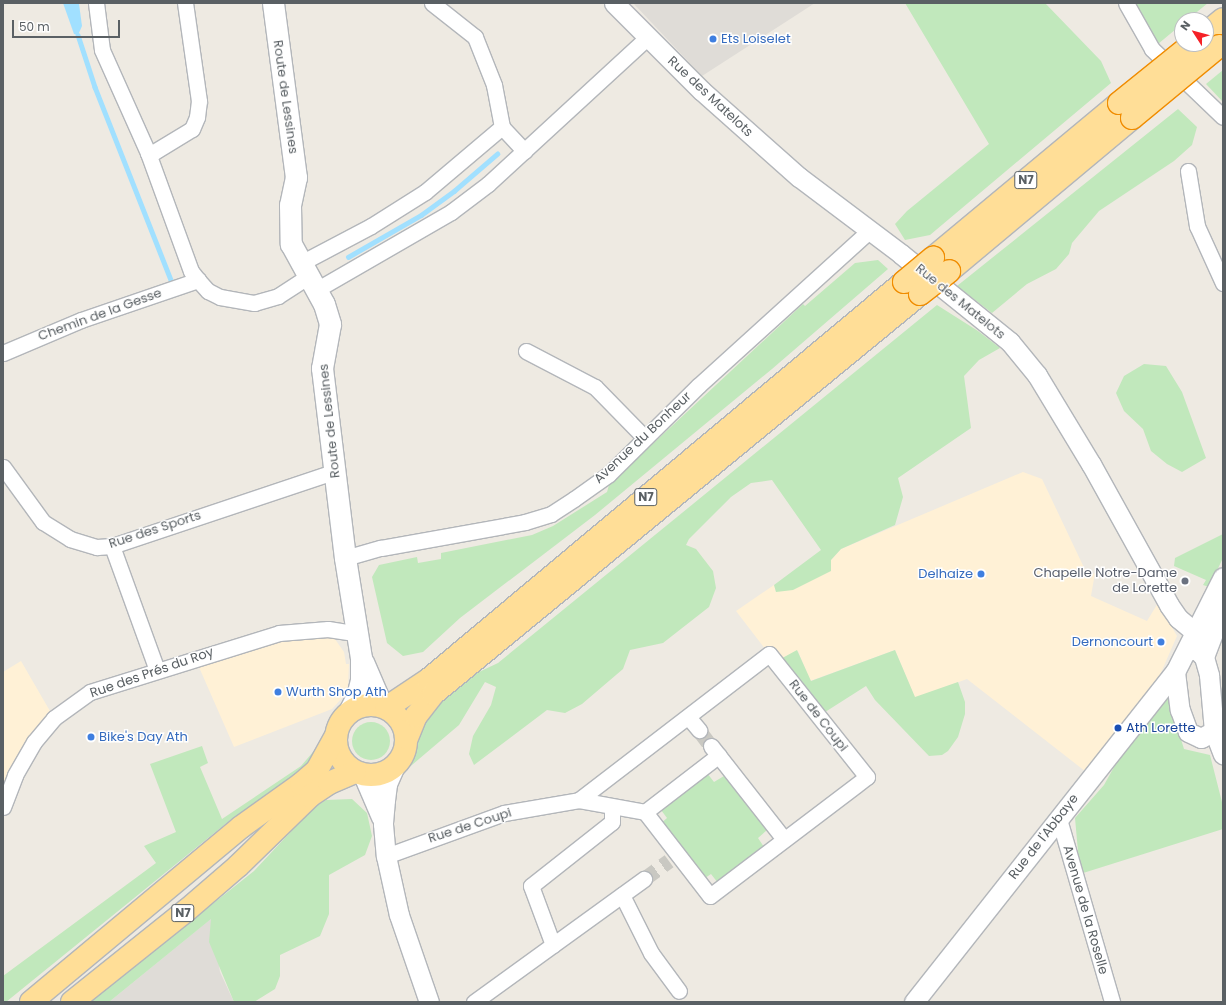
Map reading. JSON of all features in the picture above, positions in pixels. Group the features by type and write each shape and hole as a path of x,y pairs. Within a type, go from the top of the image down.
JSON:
{"highway":[{"name":"N7","path":"384,707 428,680 912,288 1126,111 1194,52"},
{"name":"N7","path":"407,738 416,716 433,694 912,288"},
{"path":"362,706 384,707 401,720 407,738 405,753 394,768 379,775 359,773 340,757 335,738 338,727 349,712 362,706"},
{"name":"N7","path":"31,1002 242,827 301,784 316,770 335,738"},
{"name":"N7","path":"72,1002 187,910 238,866 310,796 329,783 359,773"}],"main road":[{"name":"Route de Lessines","path":"273,3 296,177 289,230 291,244 309,276 330,324 322,368 336,470 345,558 361,658 361,680 357,696 349,712"},
{"name":"Route de Lessines","path":"361,658 384,707"}],"street":[{"path":"96,3 102,50 148,152 186,256 198,280 208,291 220,298 254,303 278,296 309,276 371,226 425,192 502,126"},
{"path":"148,152 154,152 192,129 197,117 199,101 185,3"},
{"path":"432,3 475,37 494,86 502,126 529,146"},
{"name":"Rue des Matelots","path":"614,3 702,91 793,172 1010,342 1037,375 1091,464 1169,605 1178,618 1196,633"},
{"path":"1126,3 1152,49 1223,117"},
{"path":"309,276 447,216 529,146 648,37"},
{"path":"1188,171 1197,226 1223,283"},
{"name":"Avenue du Bonheur","path":"345,558 381,548 525,522 551,514 609,474 698,386 869,231"},
{"name":"Chemin de la Gesse","path":"3,353 81,320 198,280"},
{"path":"526,351 595,387 645,438"},
{"name":"Rue des Sports","path":"3,467 43,522 54,532 97,548 112,546 336,470"},
{"path":"112,546 157,670"},
{"path":"1223,578 1196,633 1195,654 1209,675 1217,729 1223,754"},
{"path":"1195,654 1223,607"},
{"name":"Rue des Prés du Roy","path":"3,808 24,758 54,718 90,692 279,633 328,629 358,634"},
{"name":"Rue de Coupi","path":"386,856 504,813 579,800 645,812 673,858 710,896 867,777 769,654 689,718 579,800"},
{"name":"Rue de l'Abbaye","path":"914,1002 1175,672 1195,654"},
{"path":"1175,672 1180,710 1188,732 1201,738 1217,729"},
{"path":"689,718 699,730"},
{"path":"645,812 715,750 784,839"},
{"path":"394,768 387,784 383,824 386,856 399,915 428,1002"},
{"path":"359,773 383,824"},
{"path":"553,946 531,886 612,822 612,807"},
{"name":"Avenue de la Roselle","path":"1059,819 1112,1002"},
{"path":"474,1002 644,879"},
{"path":"622,895 651,953 679,991"}],"shaded area":[{"name":"Ets Loiselet","path":"633,3 815,3 702,76"},
{"path":"1023,472 1042,479 1088,576 1095,573 1091,596 1147,621 1158,603 1177,636 1156,684 1090,775 967,679 915,698 895,650 810,681 798,651 775,662 736,611 774,585 776,592 831,560 841,549"},
{"name":"Wurth Shop Ath","path":"328,629 344,652 346,664 349,664 348,687 343,697 332,709 234,747 195,658"},
{"path":"21,661 54,718 3,807 3,672"},
{"path":"212,918 220,972 234,1002 109,1002"}],"green space":[{"path":"905,3 1045,3 1101,61 1111,83 930,235 905,240 895,224 907,211 989,144"},
{"path":"1126,3 1208,3 1197,12 1174,12 1174,31 1152,49"},
{"path":"1223,70 1223,102 1206,84"},
{"path":"1178,109 1197,127 1192,145 1174,161 1099,211 1072,243 1069,254 1056,269 1027,284 992,313 957,286"},
{"path":"878,260 888,269 772,369 595,515 460,618 423,652 403,656 387,643 372,577 379,565 417,557 418,563 441,559 441,553 532,535 553,526 607,492 609,485 615,479 803,304 805,306 855,263"},
{"path":"937,305 978,331 1000,348 979,360 964,376 971,428 898,478 903,497 895,525 841,549 831,560 831,571 793,590 776,592 774,585 821,550 772,480 751,483 731,497 689,539 686,545 696,549 713,571 716,588 709,607 663,643 630,650 623,669 582,704 565,713 547,710 474,765 469,754 473,736 491,705 496,687 485,682 459,725 399,776 410,762 416,745 417,728 424,713 462,680 498,663"},
{"path":"1144,364 1166,366 1182,392 1206,458 1182,472 1167,464 1151,451 1143,429 1124,411 1116,393 1124,376"},
{"path":"1223,534 1223,558 1209,587 1203,585 1206,580 1174,566 1175,558"},
{"path":"797,650 811,681 895,650 915,697 958,682 965,702 965,714 958,737 948,751 942,755 929,756 875,700 866,686 822,714 775,662"},
{"path":"1167,694 1184,749 1210,755 1223,806 1223,829 1080,874 1075,818 1104,785 1132,735"},
{"path":"367,722 375,722 387,731 390,741 387,751 381,757 375,760 367,760 355,751 352,745 352,737 361,725"},
{"path":"319,745 308,765 277,794 234,817 6,1002 3,1002 3,976 156,863 144,846 176,832 150,764 202,746 208,763 200,767 222,819 301,766"},
{"path":"707,773 714,782 724,776 767,830 758,838 764,847 718,883 711,874 702,880 659,825 667,818 661,810"},
{"path":"352,799 367,813 372,836 365,855 329,875 329,914 320,936 280,955 280,976 275,989 254,1002 234,1002 209,942 211,919 109,1002 89,1002 254,871 313,808 326,800"}],"water":[{"path":"63,3 79,4 82,26 78,35 74,34"}],"waterway":[{"path":"78,35 95,87 171,280"},
{"path":"348,257 421,215 454,191 497,154"}],"tunnel":[{"path":"699,730 711,746"},
{"path":"644,879 669,861"}],"place":[{"name":"Ets Loiselet","path":"713,39"},
{"name":"Delhaize","path":"981,574"},
{"name":"Chapelle Notre-Dame de Lorette","path":"1185,581"},
{"name":"Dernoncourt","path":"1161,642"},
{"name":"Wurth Shop Ath","path":"278,692"},
{"name":"Ath Lorette","path":"1118,728"},
{"name":"Bike's Day Ath","path":"91,737"}]}
